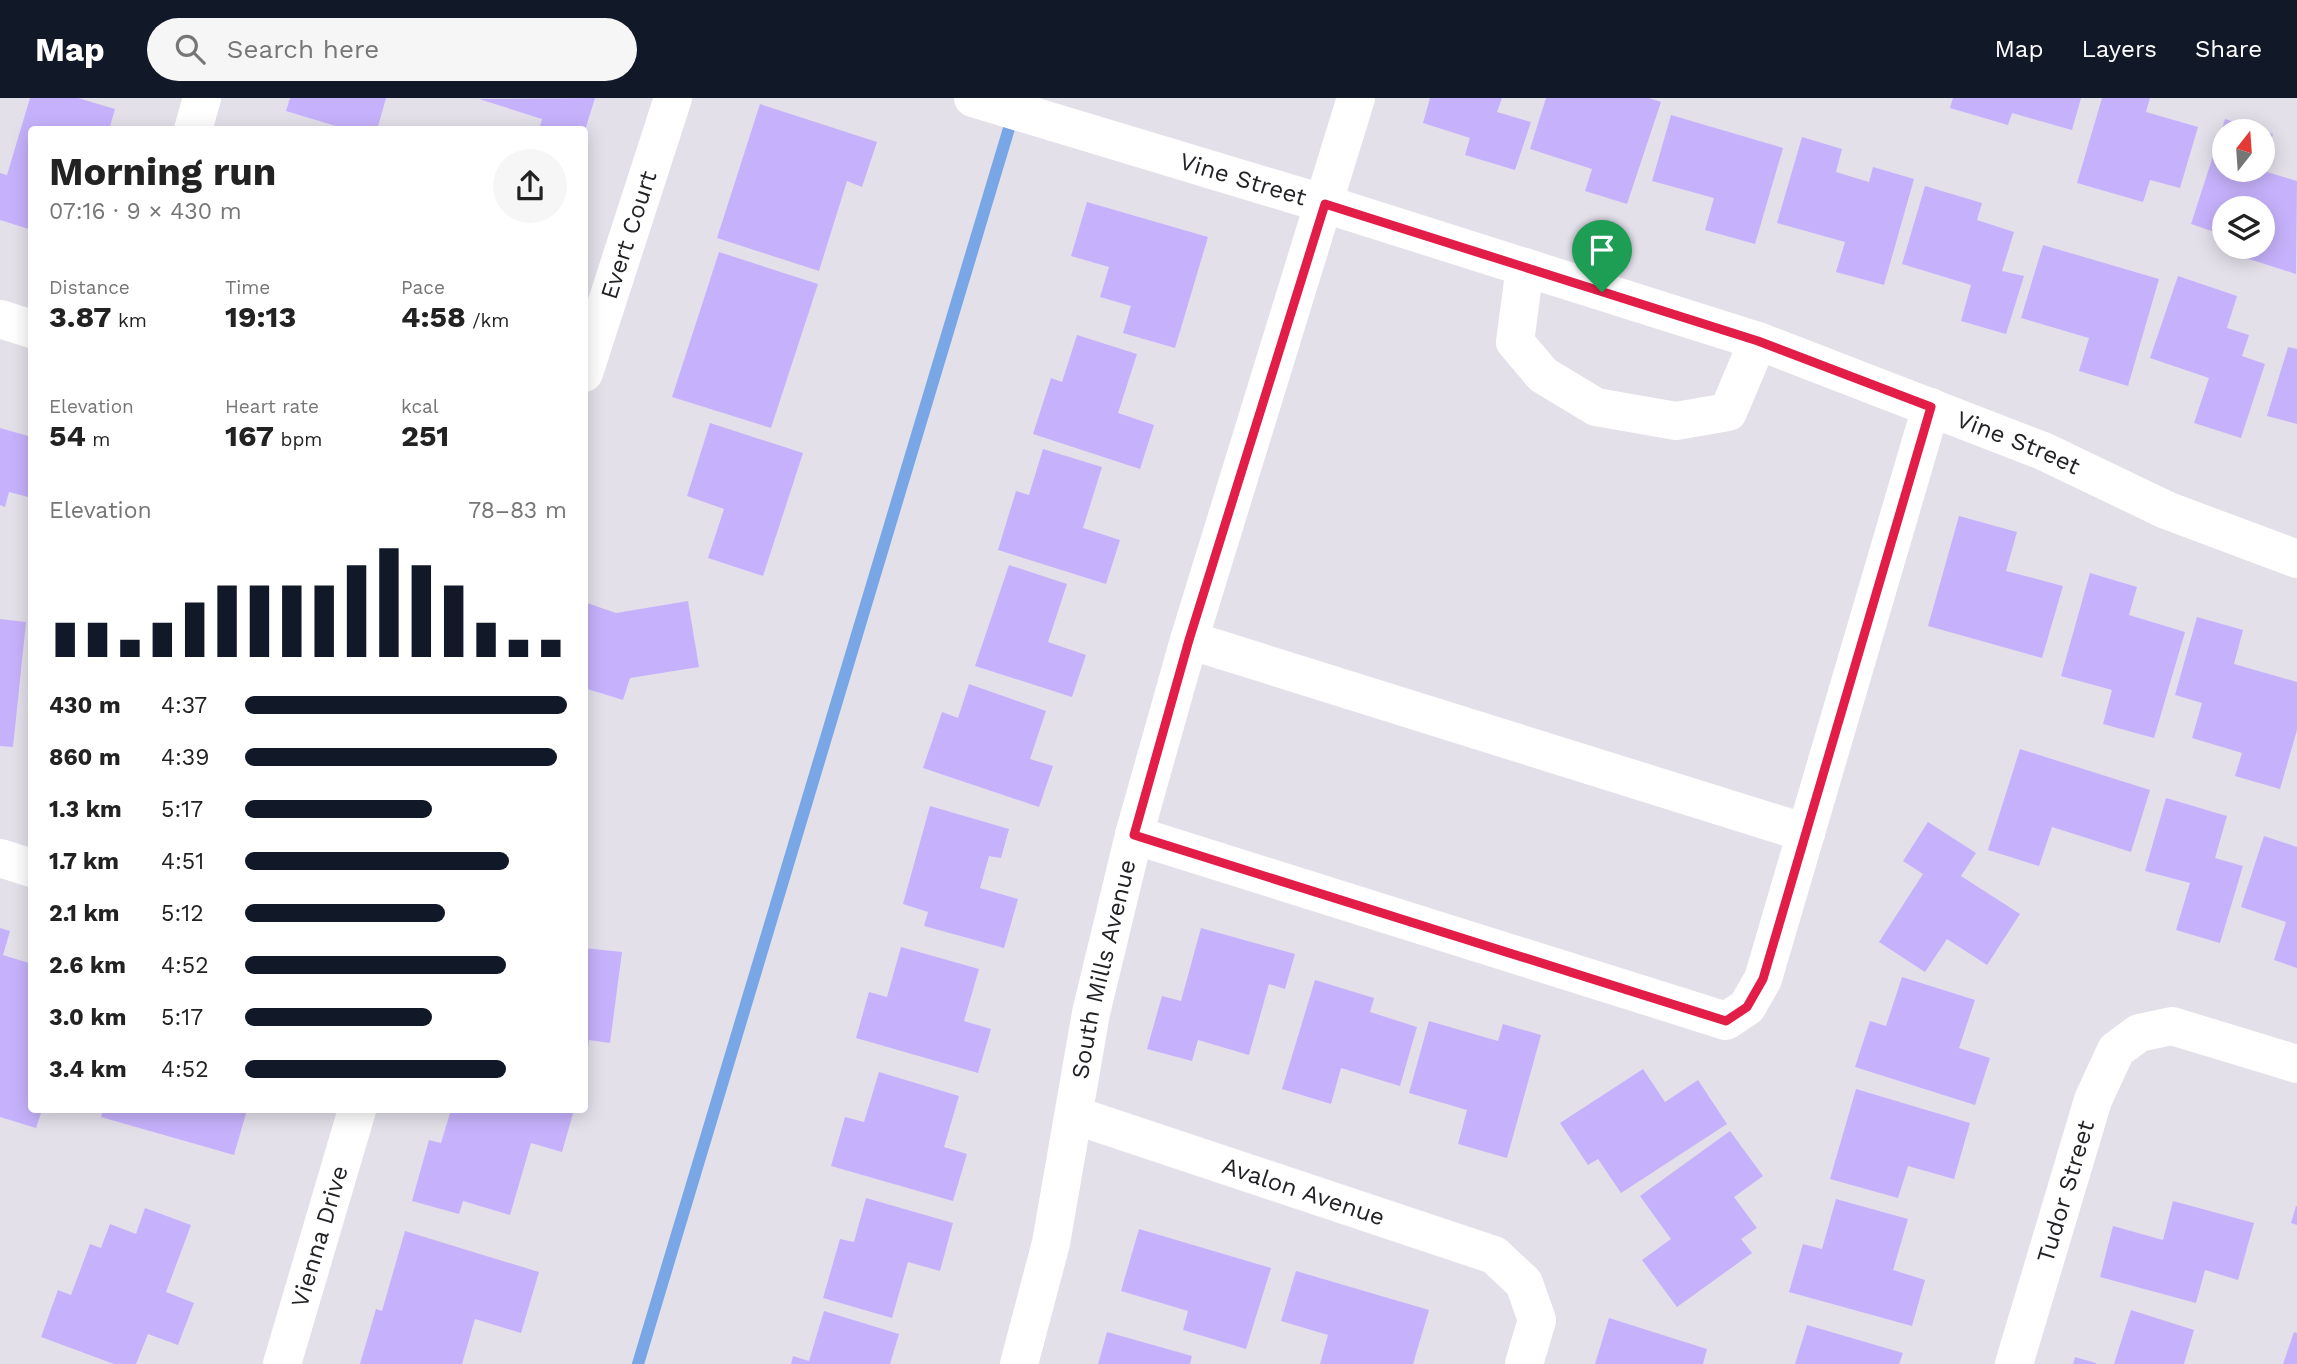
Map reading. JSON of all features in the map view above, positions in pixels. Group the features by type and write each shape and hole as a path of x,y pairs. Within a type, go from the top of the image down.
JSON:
{"street":[{"path":"194,126 202,98"},
{"name":"Evert Court","path":"588,361 673,98"},
{"name":"Vine Street","path":"973,98 1325,204 1758,341 2043,451 2166,510 2297,559"},
{"name":"South Mills Avenue","path":"1019,1364 1051,1243 1097,988 1134,835 1189,640 1356,98"},
{"path":"1525,267 1515,342 1544,375 1596,407 1676,421 1728,412 1758,341"},
{"path":"0,319 28,328"},
{"path":"1134,835 1726,1021 1747,1007 1763,979 1931,407"},
{"path":"1189,640 1806,833"},
{"path":"0,858 28,867"},
{"name":"Tudor Street","path":"2014,1364 2092,1100 2116,1050 2139,1033 2172,1026 2297,1064"},
{"name":"Vienna Drive","path":"282,1364 356,1113"},
{"name":"Avalon Avenue","path":"1073,1115 1494,1255 1524,1283 1537,1320 1524,1364"}],"building":[{"path":"30,98 78,98 115,109 110,126 28,126 28,229 0,220 0,173 7,175"},
{"path":"290,98 386,98 378,126 336,126 286,111"},
{"path":"595,98 586,126 540,126 542,119 479,99"},
{"path":"1430,98 1502,98 1497,112 1531,122 1515,170 1465,155 1470,138 1423,123"},
{"path":"1546,98 1649,98 1661,102 1627,204 1585,191 1592,169 1530,149"},
{"path":"1953,98 2081,98 2072,130 2012,113 2008,125 1950,108"},
{"path":"2102,98 2150,98 2146,112 2198,127 2180,188 2150,180 2143,202 2077,183"},
{"path":"760,104 877,142 862,187 847,181 819,271 717,238"},
{"path":"1671,115 1783,148 1755,244 1705,230 1714,198 1652,181"},
{"path":"1802,137 1842,149 1836,172 1869,182 1873,167 1914,179 1884,285 1836,272 1845,242 1777,223"},
{"path":"2212,159 2212,182 2275,182 2275,174 2297,181 2296,274 2249,259 2275,259 2275,196 2212,196 2212,231 2191,224"},
{"path":"1925,186 1982,203 1977,220 2014,232 2002,271 2024,276 2006,334 1961,321 1971,285 1902,264"},
{"path":"1087,202 1208,237 1175,348 1123,333 1131,306 1100,297 1109,267 1071,256"},
{"path":"2043,245 2159,279 2128,386 2079,371 2089,338 2021,318"},
{"path":"719,252 818,284 771,428 672,397"},
{"path":"2178,276 2237,296 2227,328 2249,335 2242,356 2265,364 2241,438 2194,423 2209,378 2150,358"},
{"path":"1077,335 1137,354 1118,413 1154,425 1140,469 1033,434 1051,378 1062,382"},
{"path":"2288,347 2297,349 2297,424 2267,416"},
{"path":"710,423 803,453 763,576 708,558 724,509 687,496"},
{"path":"0,428 28,436 28,497 9,492 5,507 0,505"},
{"path":"1043,449 1102,467 1083,528 1120,540 1106,584 998,550 1016,491 1029,495"},
{"path":"1959,516 2017,532 2006,571 2063,586 2042,658 1928,626"},
{"path":"1009,565 1067,584 1048,642 1086,655 1072,697 975,666"},
{"path":"2090,573 2137,587 2129,615 2185,632 2154,738 2103,724 2112,690 2061,676"},
{"path":"688,601 699,667 630,678 623,700 588,689 588,603 616,613"},
{"path":"2197,617 2243,630 2234,664 2297,682 2297,730 2280,789 2235,776 2242,753 2192,738 2202,703 2175,695"},
{"path":"0,619 26,622 13,747 0,746"},
{"path":"969,684 1046,711 1030,759 1053,766 1039,807 923,768 942,712 958,718"},
{"path":"2020,749 2150,790 2131,852 2052,827 2039,866 1988,850"},
{"path":"2166,798 2227,816 2215,858 2243,866 2220,943 2176,930 2190,883 2145,871"},
{"path":"930,806 1009,829 1001,858 989,856 980,888 1018,899 1004,948 924,926 928,912 903,904"},
{"path":"1928,822 1976,853 1961,876 2020,914 1987,965 1947,939 1925,972 1879,942 1923,874 1903,861"},
{"path":"2264,836 2297,847 2297,968 2274,960 2286,922 2241,907"},
{"path":"0,928 10,931 3,955 28,963 28,1113 41,1113 36,1128 0,1117"},
{"path":"1201,928 1295,954 1285,989 1269,984 1249,1055 1198,1040 1192,1061 1147,1049 1162,996 1181,1001"},
{"path":"901,947 979,969 964,1021 991,1029 978,1073 856,1038 869,992 887,997"},
{"path":"588,948 622,952 610,1043 589,1040 588,1048"},
{"path":"1902,977 1975,1000 1959,1048 1990,1058 1975,1105 1855,1067 1870,1021 1886,1026"},
{"path":"1315,980 1374,998 1370,1012 1417,1027 1400,1086 1341,1068 1331,1104 1282,1089"},
{"path":"1429,1021 1498,1041 1503,1024 1541,1035 1507,1158 1458,1144 1467,1110 1409,1093"},
{"path":"1643,1069 1665,1102 1698,1080 1727,1124 1621,1193 1598,1159 1588,1165 1560,1123"},
{"path":"879,1072 959,1096 944,1147 967,1154 953,1201 831,1166 845,1117 864,1122"},
{"path":"1856,1089 1970,1123 1954,1179 1908,1166 1898,1198 1830,1179"},
{"path":"102,1113 246,1113 234,1155 101,1117"},
{"path":"450,1113 573,1113 562,1152 531,1143 510,1215 463,1201 459,1214 412,1201 429,1140 441,1143"},
{"path":"1730,1131 1763,1176 1734,1197 1757,1228 1741,1239 1752,1253 1677,1307 1642,1260 1671,1239 1640,1196"},
{"path":"866,1198 953,1223 940,1271 908,1262 892,1318 823,1298 840,1239 854,1242"},
{"path":"1836,1199 1908,1219 1893,1270 1925,1280 1912,1326 1789,1292 1803,1244 1822,1249"},
{"path":"2173,1201 2254,1223 2238,1280 2205,1270 2196,1303 2100,1277 2113,1226 2163,1240"},
{"path":"2297,1206 2297,1225 2291,1223"},
{"path":"145,1208 191,1225 166,1292 194,1303 178,1345 148,1334 136,1364 114,1364 41,1337 58,1290 71,1295 90,1244 101,1248 110,1224 136,1234"},
{"path":"1139,1229 1271,1268 1246,1349 1183,1330 1188,1311 1121,1291"},
{"path":"405,1231 539,1272 521,1333 475,1319 462,1364 360,1364 376,1309 382,1311"},
{"path":"1296,1271 1429,1310 1413,1364 1320,1364 1328,1335 1281,1321"},
{"path":"2131,1310 2194,1330 2184,1364 2114,1364"},
{"path":"824,1311 899,1334 890,1364 791,1364 793,1356 809,1361"},
{"path":"1609,1318 1707,1349 1703,1364 1595,1364"},
{"path":"1807,1325 1903,1353 1899,1364 1795,1364"},
{"path":"1107,1332 1192,1356 1190,1364 1098,1364"},
{"path":"2294,1332 2297,1333 2297,1364 2283,1364"},
{"path":"2075,1357 2096,1363 2096,1364 2073,1364"}],"waterway":[{"path":"638,1364 1013,115"}],"route":[{"path":"1325,204 1602,292 1758,341 1931,407 1763,979 1747,1007 1726,1021 1134,835 1189,640 1325,204"}]}
